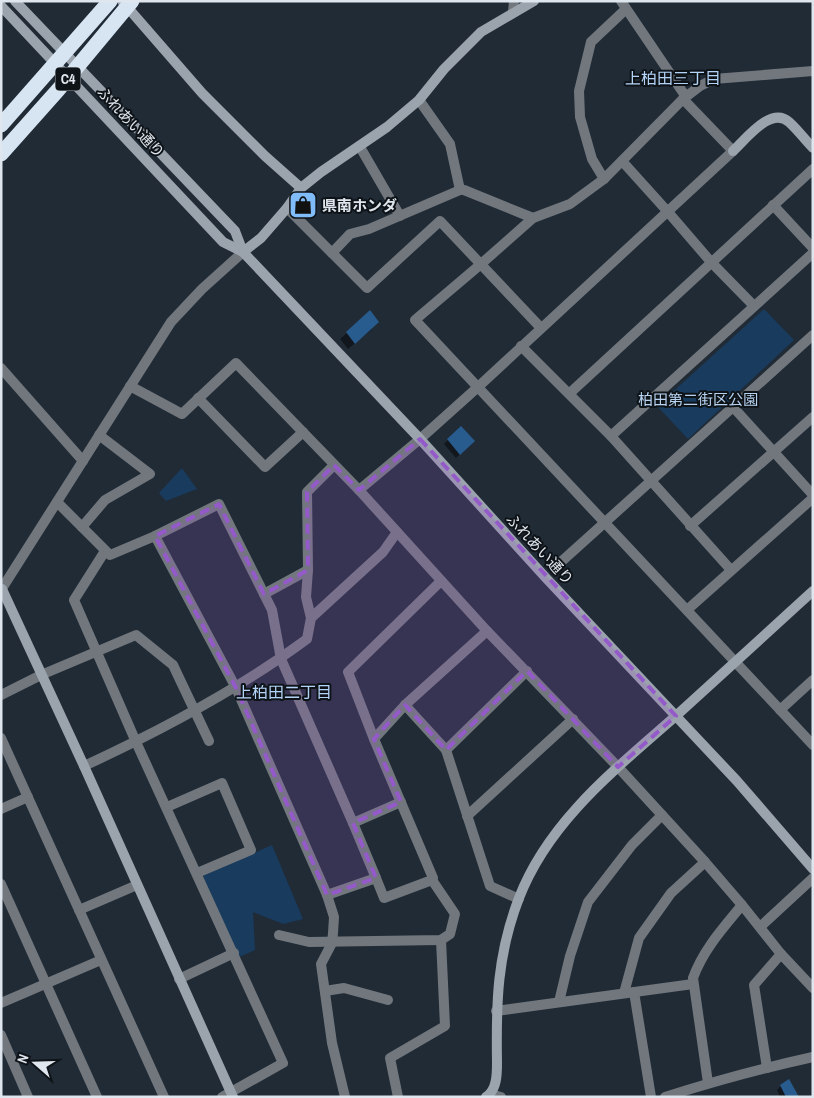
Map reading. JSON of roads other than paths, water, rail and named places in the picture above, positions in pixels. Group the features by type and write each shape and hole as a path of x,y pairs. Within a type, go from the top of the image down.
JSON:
{"highway":[{"name":"C4","path":"1,125 110,1"},
{"name":"C4","path":"1,154 65,83 132,1"}],"street":[{"name":"ふれあい通り","path":"15,1 235,231 243,252"},
{"path":"122,1 202,93 265,156 301,188"},
{"path":"513,12 514,1"},
{"path":"105,551 74,600 136,742 283,1063 228,1095 179,978 84,766 1,589 171,322 202,289 261,238 287,208 301,188 320,172 387,128 419,100 444,69 481,32 534,1"},
{"path":"604,179 592,159 580,117 579,92 591,42 623,5 684,98 733,151"},
{"name":"ふれあい通り","path":"1,6 223,242 243,252 420,439 546,578 737,781 813,868"},
{"path":"813,71 714,79 700,86 684,98 604,179 570,204 533,218 415,320 813,745"},
{"path":"419,100 450,144 460,190"},
{"path":"359,490 478,387 769,118 780,116 789,122 813,148"},
{"path":"360,147 400,216"},
{"path":"622,161 711,262 754,306"},
{"path":"570,393 813,169"},
{"path":"332,253 350,234 369,229 460,190 533,218"},
{"path":"773,205 813,248"},
{"path":"287,208 367,288 440,221 541,328"},
{"path":"611,436 813,253"},
{"path":"562,562 813,335"},
{"path":"521,346 611,436 731,570"},
{"path":"130,386 182,414 236,363 359,490 487,631 662,814 742,905 781,954 813,988"},
{"path":"1,368 82,461"},
{"path":"198,398 265,467 303,432"},
{"path":"687,610 813,497 733,407"},
{"path":"690,526 813,417"},
{"path":"82,527 105,500 150,474 99,435"},
{"path":"84,766 136,742 236,688 307,640 311,618 306,597 308,570 307,492 334,465"},
{"path":"57,502 110,555 155,536 219,504 272,610 281,659 384,898 432,880"},
{"path":"311,618 383,552 397,532"},
{"path":"155,536 236,688 328,895 334,917 332,943 320,964 332,1043 345,1097"},
{"path":"264,594 308,570"},
{"path":"280,935 308,942 332,943 441,940 450,934 455,914 432,880 433,875 374,739 348,672 441,581"},
{"path":"501,1097 489,1096 497,1077 496,1011 501,958 518,899 537,861 569,815 618,767 813,591"},
{"path":"374,739 405,705 487,631"},
{"path":"1,695 41,675 136,635 173,666 209,741"},
{"path":"446,750 527,671"},
{"path":"780,710 813,680"},
{"path":"405,705 446,750 490,886 518,899"},
{"path":"467,816 573,719"},
{"path":"1,738 164,1097"},
{"path":"167,807 222,783 251,850 197,873"},
{"path":"1,809 28,797"},
{"path":"353,823 401,802"},
{"path":"559,1002 570,956 588,902 632,845 662,814"},
{"path":"651,1097 629,993 639,938 671,893 705,862"},
{"path":"328,895 376,878"},
{"path":"760,927 813,878"},
{"path":"1,884 96,1097"},
{"path":"79,910 136,885"},
{"path":"708,1083 692,978 696,967 710,944 742,905"},
{"path":"398,1097 390,1058 445,1026 441,940"},
{"path":"179,978 234,953"},
{"path":"767,1068 754,985 781,954"},
{"path":"1,1003 101,960"},
{"path":"496,1011 693,984"},
{"path":"325,991 344,988 388,1000"},
{"path":"1,1034 28,1097"},
{"path":"665,1097 708,1083 813,1057"}],"place":[{"name":"県南ホンダ","path":"303,205"}],"district":[{"name":"上柏田三丁目","path":"673,78"},
{"name":"上柏田二丁目","path":"284,692"}],"park label":[{"name":"柏田第二街区公園","path":"698,399"}]}
